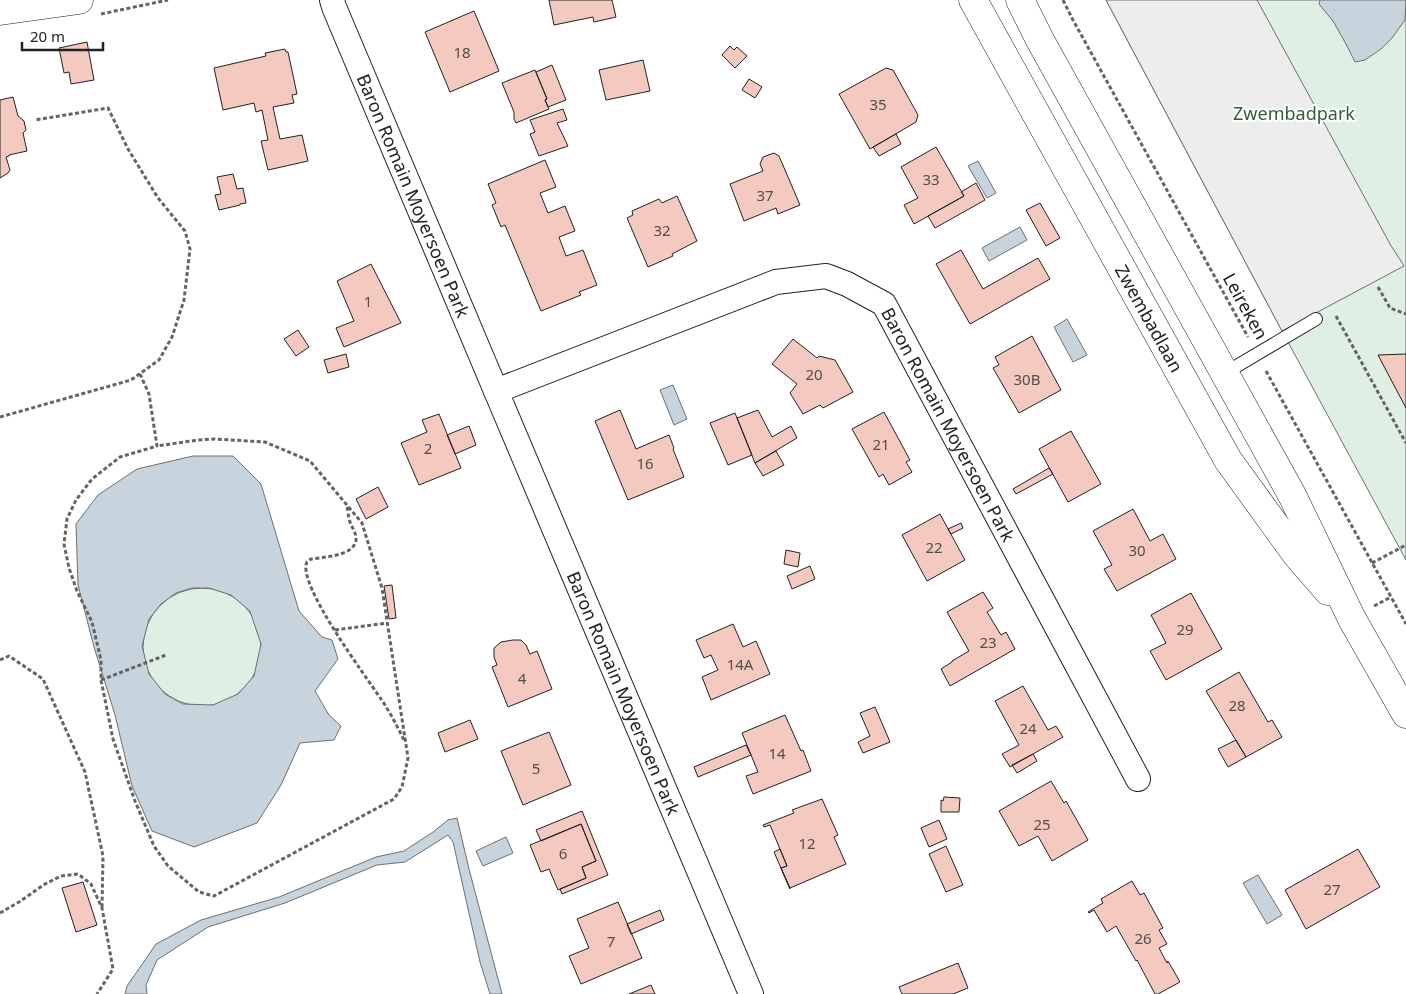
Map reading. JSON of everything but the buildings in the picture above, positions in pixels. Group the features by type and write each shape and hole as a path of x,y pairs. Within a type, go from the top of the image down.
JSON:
{"street":[{"path":"0,11 79,0"},
{"name":"Baron Romain Moyersoen Park","path":"332,0 751,994"},
{"name":"Zwembadlaan","path":"973,0 1228,460 1296,554 1352,619"},
{"name":"Zwembadlaan","path":"1020,0 1040,40 1292,495 1352,619 1406,714"},
{"path":"1006,61 1040,40"},
{"path":"1102,233 1122,243 1203,385 1225,373"},
{"name":"Baron Romain Moyersoen Park","path":"496,391 776,282 826,276 847,284 884,304 1138,780"}],"lane":[{"path":"1225,373 1316,319"}],"path":[{"name":"Leireken","path":"1063,0 1406,624"},
{"path":"0,417 131,380 160,360 172,337 184,300 190,249 185,231 158,198 128,149 108,108 35,120"},
{"path":"1378,287 1390,308 1406,314"},
{"path":"1333,310 1406,443"},
{"path":"140,374 149,394 157,446"},
{"path":"214,439 265,442 310,461 347,506 362,523 382,588 408,758 402,786 394,799 214,896 199,892 168,866 154,846 135,801 113,739 102,679 101,660 92,622 77,591 69,568 64,544 67,519 76,500 92,479 120,457 157,446 214,439"},
{"path":"347,506 348,518 356,540 349,550 342,554 311,559 307,562 306,566 310,584 334,630 382,700 406,743"},
{"path":"1372,563 1406,545"},
{"path":"334,630 387,623"},
{"path":"102,679 166,655"},
{"path":"0,660 9,656 44,679 85,772 103,856 102,908 113,969 97,994"},
{"path":"0,914 45,884 61,876 78,874 91,884 102,908"}],"green space":[{"name":"Zwembadpark","path":"1106,0 1406,0 1406,560 1282,331"},
{"path":"202,588 224,593 235,598 251,614 256,625 261,647 256,669 251,680 235,696 224,701 202,706 180,701 169,696 153,680 148,669 143,647 148,625 153,614 169,598 180,593"}],"shaded area":[{"path":"1106,0 1257,0 1390,244 1404,266 1282,331"},
{"path":"1320,0 1406,0 1405,20 1381,49 1365,60 1355,62 1333,21 1319,4"},
{"path":"978,161 996,193 987,198 968,166"},
{"path":"1020,227 1027,240 989,261 982,248"},
{"path":"1067,319 1087,355 1073,362 1054,327"},
{"path":"673,385 687,419 674,425 660,390"},
{"path":"193,456 233,456 261,484 299,611 322,637 332,640 338,659 315,691 329,715 341,726 334,740 300,743 281,785 257,823 194,847 152,831 132,786 115,715 94,647 78,585 76,524 98,495 137,469","holes":["192,588 209,588 231,595 250,611 261,644 254,676 238,694 213,705 183,704 165,694 149,674 142,646 149,619 161,604 176,593"]},
{"path":"457,818 502,994 490,994 480,962 453,842 448,835 405,862 377,865 285,903 208,927 157,960 146,985 147,994 125,994 127,986 156,944 201,920 279,897 376,857 404,851 448,820"},
{"path":"506,837 513,853 483,866 476,851"},
{"path":"1258,875 1282,915 1267,924 1243,883"}]}
